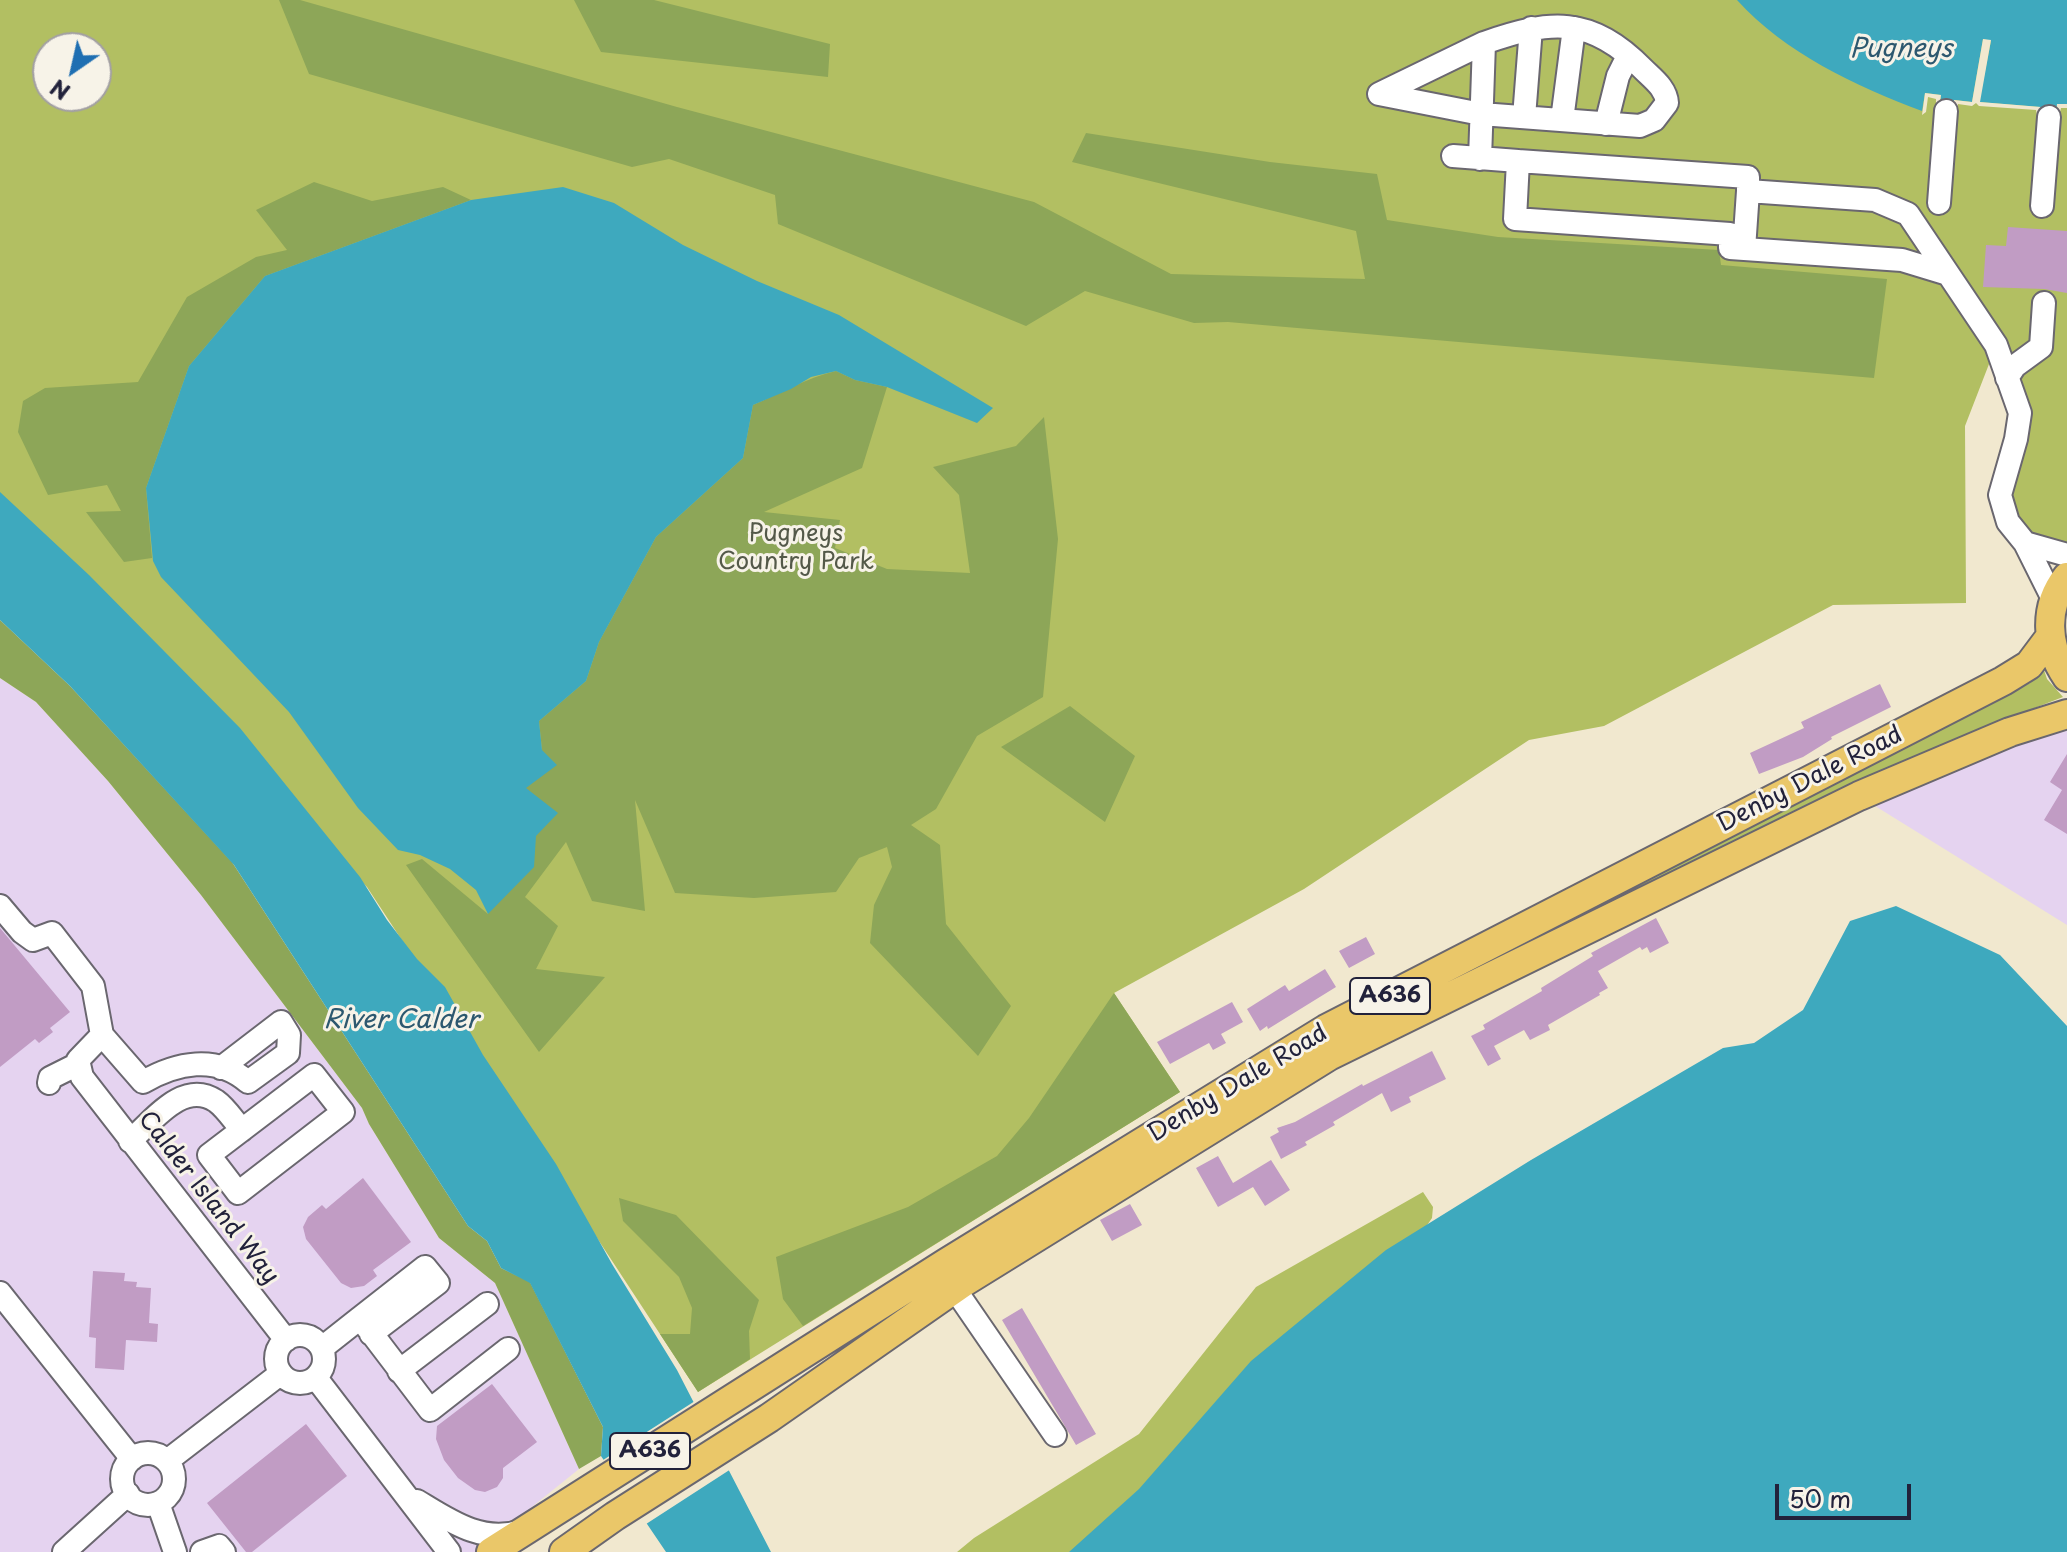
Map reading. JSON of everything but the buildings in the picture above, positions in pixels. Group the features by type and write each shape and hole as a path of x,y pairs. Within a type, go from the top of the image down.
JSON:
{"main road":[{"path":"2060,589 2050,637 2055,657 2067,677"},
{"name":"Denby Dale Road","path":"491,1552 946,1263 1326,1029 2003,681 2029,665 2050,637"},
{"name":"Denby Dale Road","path":"572,1546 769,1418 954,1288 1329,1056 1859,796 2010,732 2067,714"}],"street":[{"path":"1553,25 1596,33 1628,56 1666,93 1667,103 1654,120 1640,126 1481,114 1379,94 1484,43 1531,28 1553,25"},
{"path":"1524,117 1531,28"},
{"path":"1562,120 1574,28"},
{"path":"1480,159 1484,43"},
{"path":"1606,124 1618,76 1628,56"},
{"path":"1939,203 1946,111"},
{"path":"2042,206 2049,117"},
{"path":"1453,156 1748,177 1744,249"},
{"path":"1518,161 1515,219 1730,234 1730,248 1902,260 1948,274"},
{"path":"1748,191 1875,200 1908,214 1996,345 2020,413 2000,495 2008,522 2060,589"},
{"path":"2007,378 2015,366 2041,347 2044,303"},
{"path":"2025,543 2067,555"},
{"path":"0,906 33,940 52,933 93,986 102,1035 143,1082 181,1064 211,1064 221,1068"},
{"path":"49,1083 50,1078 72,1067 79,1069 78,1060 102,1035"},
{"name":"Calder Island Way","path":"79,1069 90,1089 286,1340"},
{"path":"314,1075 343,1112 238,1193 209,1155 242,1130 314,1075"},
{"path":"130,1141 180,1097 197,1093 217,1101 242,1130"},
{"path":"954,1288 1055,1435"},
{"path":"0,1293 132,1459"},
{"path":"399,1371 487,1304"},
{"path":"322,1348 366,1326 430,1410 508,1349"},
{"path":"293,1336 310,1336 322,1348 324,1364 316,1378 301,1384 286,1380 280,1374 275,1359 280,1345 286,1340 293,1336"},
{"path":"167,1461 280,1374"},
{"path":"316,1378 449,1552"},
{"path":"146,1454 161,1457 172,1468 174,1485 171,1492 158,1503 143,1505 128,1494 123,1476 132,1459 146,1454"},
{"path":"64,1552 128,1494"},
{"path":"406,1494 475,1532 496,1535 525,1530"},
{"path":"158,1503 175,1552"},
{"path":"202,1552 219,1546 224,1552"},
{"path":"547,1552 572,1546"}],"shaded area":[{"path":"0,678 36,702 108,781 201,895 362,1108 439,1238 495,1283 579,1469 476,1552 0,1552"},
{"path":"2067,714 2067,925 1859,796"}],"green space":[{"name":"Pugneys Country Park","path":"0,0 2067,0 2067,567 2008,522 2016,439 1996,346 1965,426 1966,603 1833,605 1604,726 1529,740 1304,889 1114,993 1180,1092 698,1392 367,887 0,523"},
{"path":"279,0 300,0 677,107 1034,202 1171,274 1365,279 1356,231 1072,162 1086,133 1270,162 1377,174 1387,220 1498,237 1719,250 1721,265 1887,279 1874,378 1228,322 1194,323 1085,291 1026,326 778,224 775,195 669,159 632,167 309,74"},
{"path":"574,0 654,0 830,44 828,77 601,52"},
{"path":"314,182 372,201 443,187 471,200 265,276 189,366 146,488 152,558 124,562 86,512 121,511 107,485 48,495 18,432 23,401 45,388 138,382 187,297 256,257 287,250 256,210"},
{"path":"836,371 855,380 887,387 862,468 764,512 840,520 835,548 887,569 970,573 959,495 933,467 1016,446 1044,417 1058,539 1043,697 977,736 936,809 911,825 940,845 946,924 1011,1006 978,1056 870,943 874,905 892,867 887,847 859,858 836,892 754,898 675,893 635,800 645,911 592,901 566,842 525,897 558,926 536,969 605,977 539,1052 406,865 422,859 488,914 525,788 542,750 539,721 586,681 599,642 656,537 743,458 753,405"},
{"path":"0,620 70,686 232,862 468,1226 487,1241 501,1268 530,1282 603,1427 601,1456 579,1469 495,1283 439,1238 362,1108 201,895 108,781 36,702 0,678"},
{"path":"2044,670 2047,679 2063,697 1983,728 1618,898 1599,902 1872,761 2008,695 2030,683"},
{"path":"1070,706 1135,756 1105,822 1001,747"},
{"path":"1114,993 1180,1092 803,1326 783,1299 776,1257 908,1207 997,1156 1029,1118"},
{"path":"1423,1192 1433,1207 1432,1218 1423,1231 1071,1552 957,1552 974,1538 1139,1434 1256,1287"},
{"path":"619,1198 676,1215 759,1300 749,1331 750,1359 698,1392 660,1334 690,1334 692,1308 679,1277 623,1221"}],"water":[{"name":"Pugneys","path":"1737,0 2067,0 2067,104 2057,104 2056,117 2040,117 2040,107 1979,102 1991,41 1983,39 1972,102 1955,100 1953,112 1939,110 1941,95 1925,93 1922,111 1822,66 1777,36"},
{"path":"563,187 614,203 683,245 757,281 839,315 993,408 977,423 887,387 855,380 836,371 811,377 753,405 743,458 656,537 599,642 586,681 539,721 542,750 557,765 526,788 558,813 536,836 534,867 488,914 476,890 450,869 420,855 398,850 358,808 289,712 161,577 153,561 146,488 189,366 265,276 471,200"},
{"name":"River Calder","path":"0,492 89,575 240,728 360,877 417,959 445,987 483,1055 556,1164 677,1370 771,1552 666,1552 601,1456 603,1427 530,1283 501,1268 487,1241 468,1226 234,865 70,686 0,620"},
{"path":"1896,906 2000,955 2067,1026 2067,1552 1069,1552 1139,1489 1251,1361 1386,1250 1531,1160 1723,1048 1754,1043 1803,1010 1850,921"}],"pier":[{"path":"1983,39 1991,40 1980,102 2041,107 2040,117 2056,117 2057,104 2067,104 2067,108 2061,108 2058,121 2038,120 2036,110 1979,106 1976,103 1972,106 1958,104 1957,114 1936,113 1936,99 1928,97 1926,112 1922,115 1925,93 1941,95 1939,109 1953,112 1954,100 1972,102"},
{"path":"695,1401 731,1469 643,1526 600,1462"}]}
